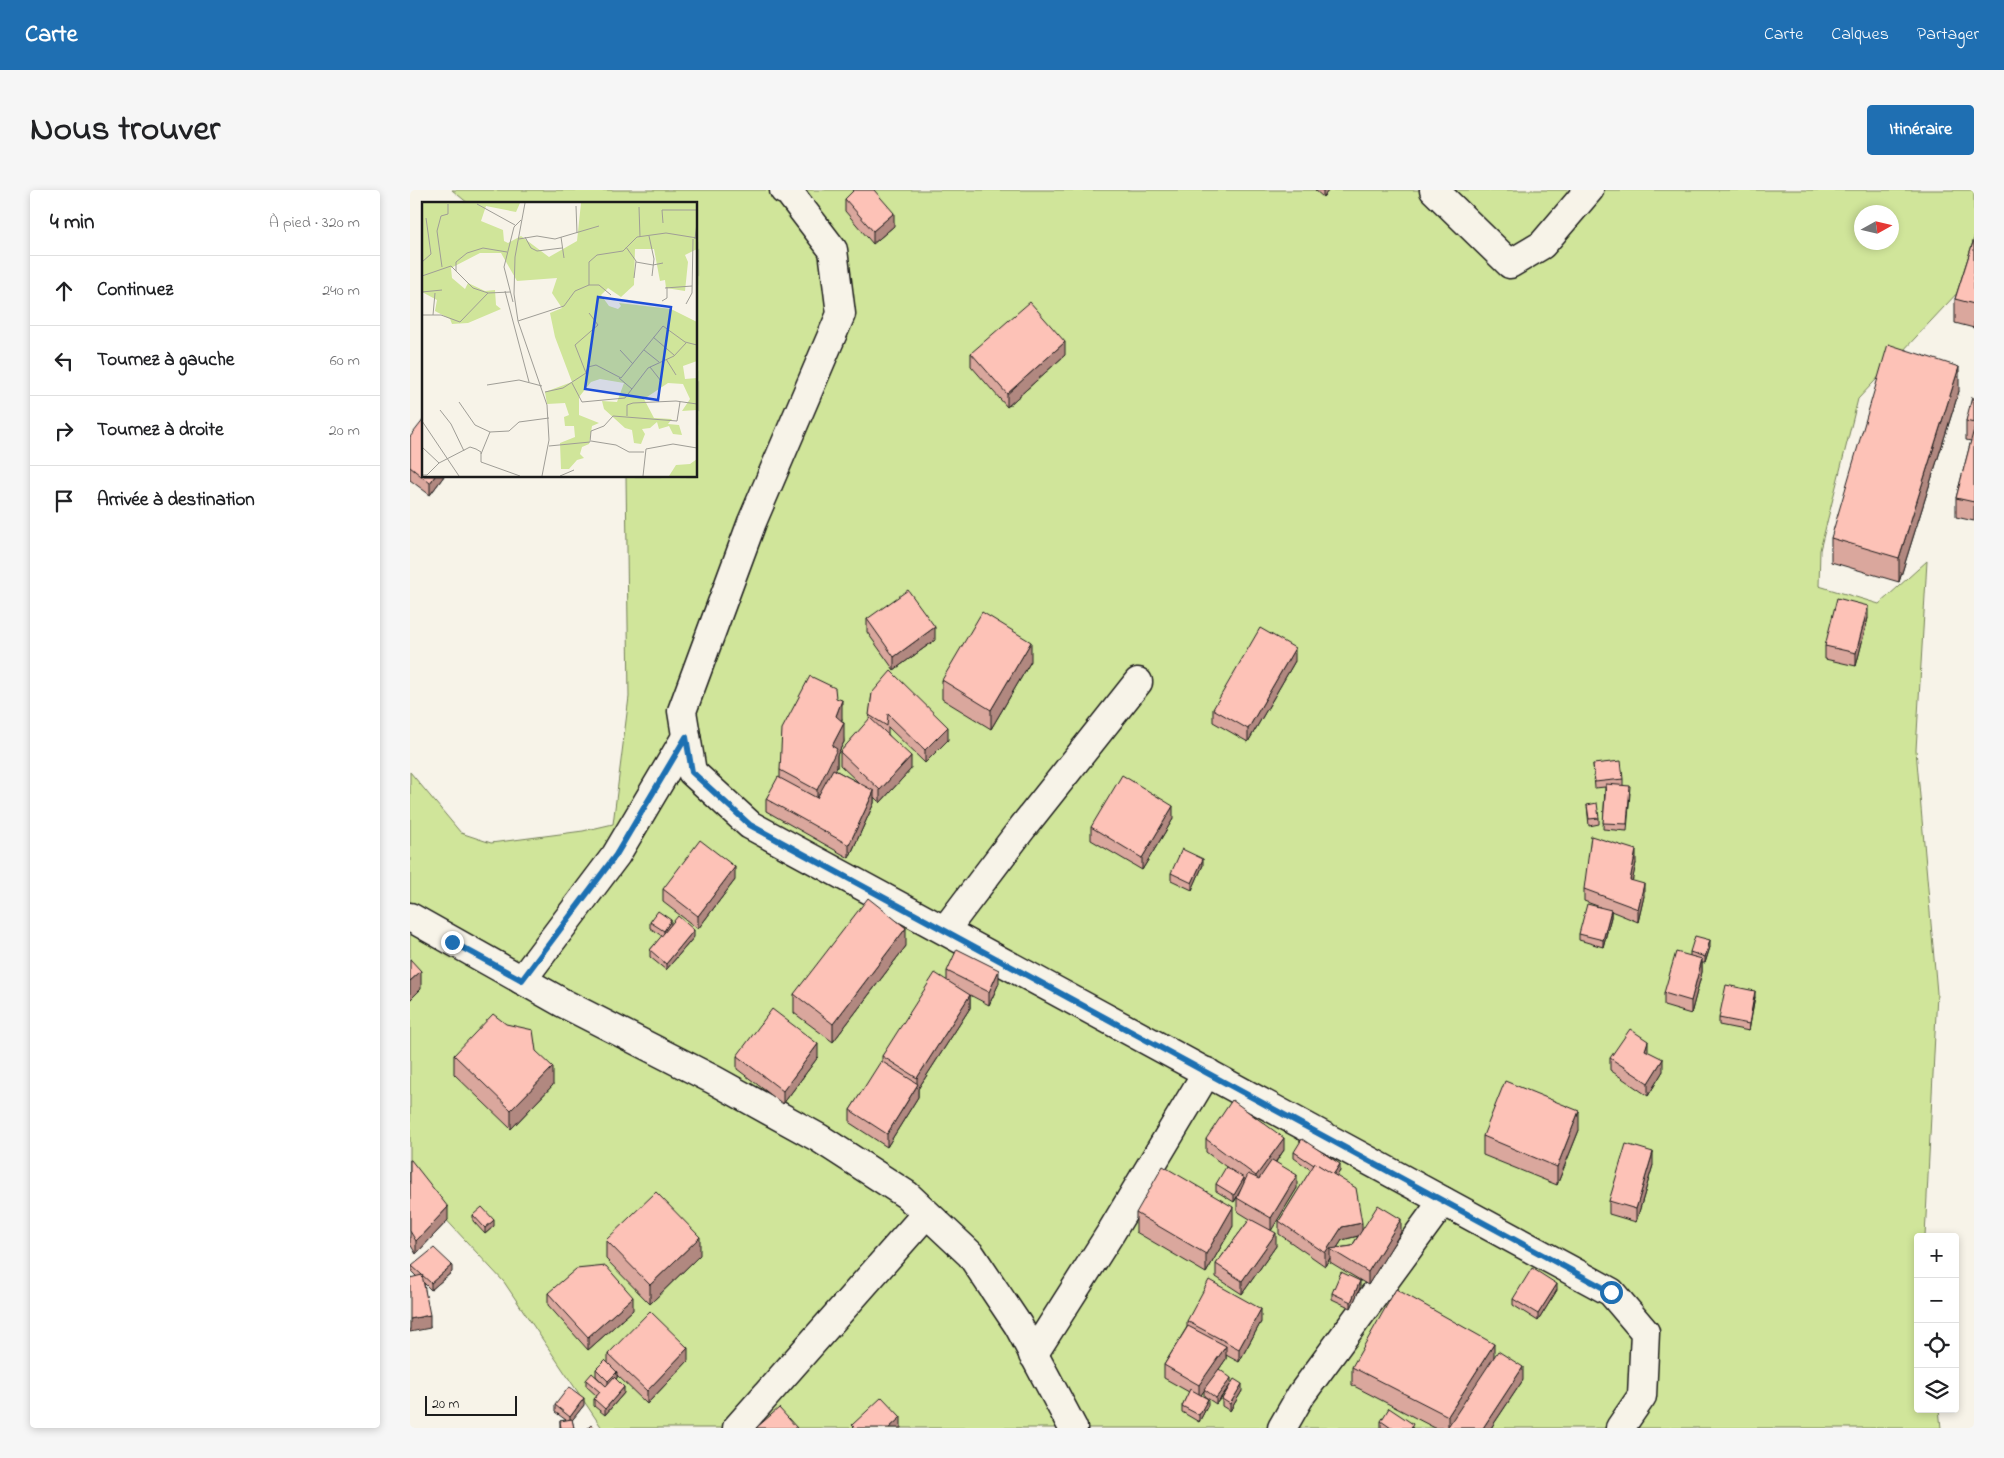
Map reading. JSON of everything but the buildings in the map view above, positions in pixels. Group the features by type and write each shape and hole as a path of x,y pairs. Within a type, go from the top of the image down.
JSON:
{"street":[{"path":"784,190 788,191 833,250 841,314 752,522 682,711 692,772 750,825 1611,1292 1645,1332 1642,1396 1620,1428"},
{"path":"1434,190 1510,264 1542,245 1589,190"},
{"path":"945,930 1023,827 1138,682"},
{"path":"522,980 616,855 686,737"},
{"path":"410,917 522,980 714,1080 819,1138 907,1195 971,1255 1018,1325 1073,1428"},
{"path":"1033,1355 1110,1234 1207,1072"},
{"path":"1282,1428 1301,1395 1443,1201"},
{"path":"737,1428 926,1214"}],"green space":[{"path":"452,190 1974,190 1974,275 1858,399 1820,550 1819,586 1879,604 1927,561 1916,750 1937,993 1925,1233 1914,1233 1914,1413 1939,1413 1941,1428 602,1428 504,1282 440,1213 410,1199 410,772 461,833 491,843 583,831 613,824 629,697 626,478 698,478 698,202 467,202"}],"route":[{"path":"452,942 522,980 616,855 686,737 692,772 750,825 1611,1292"}]}
